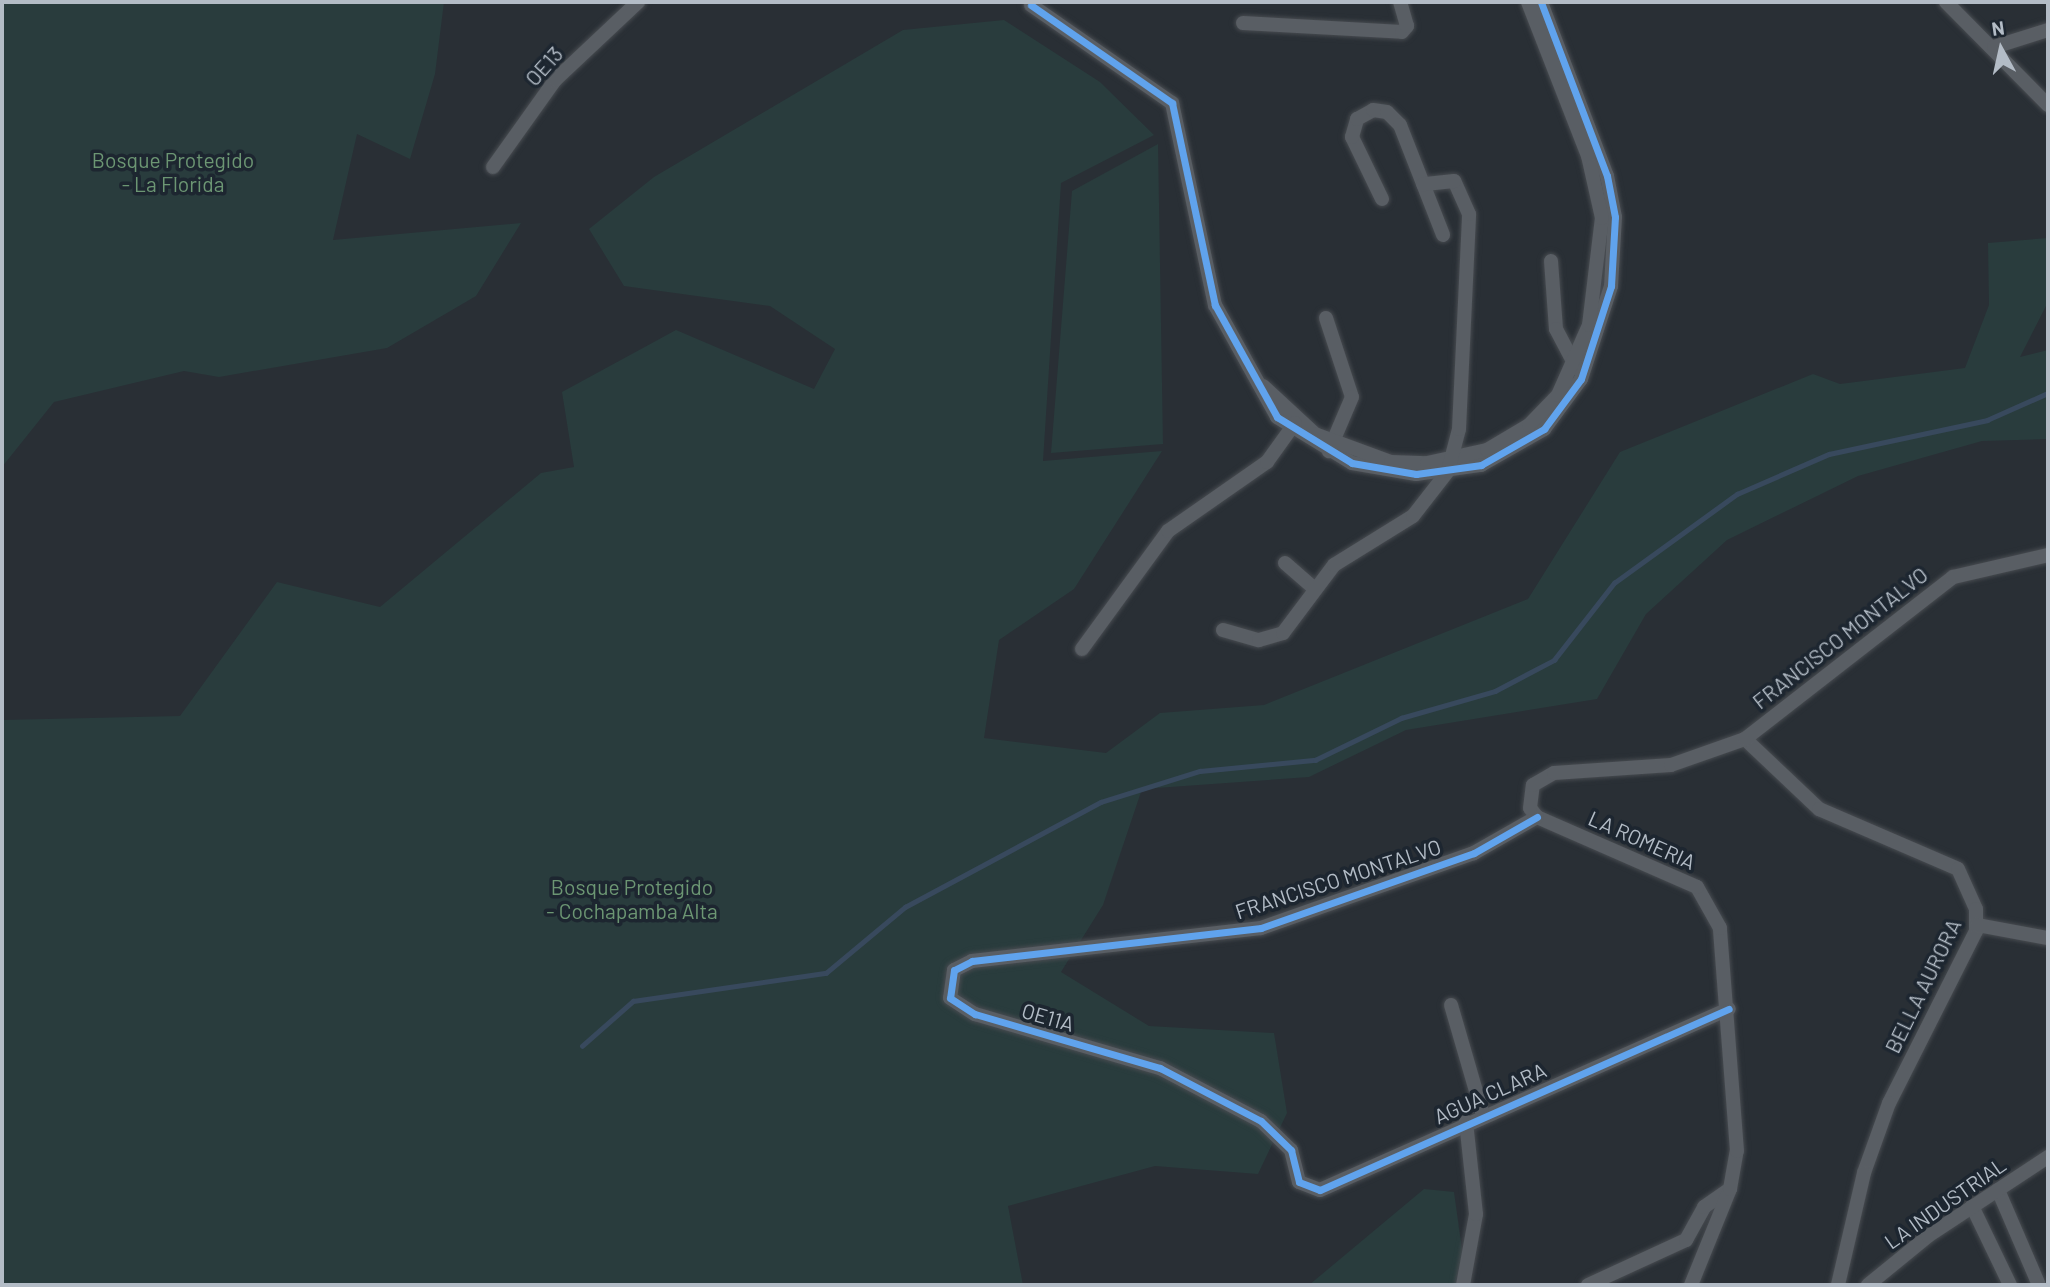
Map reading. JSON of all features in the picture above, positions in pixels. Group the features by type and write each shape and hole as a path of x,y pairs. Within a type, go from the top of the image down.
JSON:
{"street":[{"name":"OE13","path":"493,167 555,80 638,2"},
{"path":"1243,23 1405,29 1400,2"},
{"path":"1528,2 1566,81"},
{"path":"1031,5 1172,103 1215,305 1263,386 1294,424 1330,447 1391,462 1450,465 1487,450 1529,425 1578,370 1594,307 1603,236 1595,178 1541,2"},
{"path":"1946,2 1994,47 2048,105"},
{"path":"1994,47 2048,30"},
{"path":"1382,199 1352,137 1354,122 1367,111 1395,119 1443,235"},
{"path":"1223,629 1274,639 1314,588 1360,545 1413,516 1450,465 1469,214 1454,181 1423,184"},
{"path":"1551,261 1556,329 1578,370"},
{"path":"1326,318 1352,397 1330,447"},
{"path":"1082,649 1167,531 1267,462 1294,424"},
{"name":"FRANCISCO MONTALVO","path":"1098,949 1261,928 1474,853 1537,817 1530,808 1533,785 1554,773 1671,765 1745,739 1953,577 2048,555"},
{"path":"1285,563 1314,588"},
{"name":"BELLA AURORA","path":"1745,739 1819,809 1958,869 1977,925 1889,1103 1864,1173 1838,1285"},
{"name":"LA ROMERIA","path":"1537,817 1697,887 1720,928 1738,1125 1730,1189 1691,1285"},
{"path":"1977,925 2048,938"},
{"name":"OE11A","path":"1098,949 962,964 952,974 950,998 975,1014 1160,1068 1261,1121 1291,1150"},
{"path":"1451,1004 1483,1115"},
{"name":"AGUA CLARA","path":"1291,1150 1299,1182 1320,1190 1466,1122 1729,1009"},
{"path":"1463,1285 1476,1214 1466,1122"},
{"name":"LA INDUSTRIAL","path":"1868,1285 1972,1206 2048,1157"},
{"path":"1588,1285 1686,1240 1703,1207 1730,1189"},
{"path":"1998,1190 2039,1285"},
{"path":"1972,1206 2010,1285"}],"green space":[{"name":"Bosque Protegido - La Florida","path":"2,2 444,2 435,74 410,159 357,134 333,240 521,223 476,296 387,348 219,377 184,371 54,402 2,467"},
{"name":"Bosque Protegido - Cochapamba Alta","path":"1004,20 1100,82 1154,135 1061,183 1043,461 1162,451 1074,589 999,640 984,738 1106,753 1160,713 1264,705 1528,599 1620,452 1813,374 1840,384 1965,368 1989,305 1988,243 2048,238 2048,302 2020,357 2048,350 2048,439 1982,441 1858,476 1727,540 1646,614 1597,699 1406,730 1309,777 1142,789 1103,905 1061,972 1149,1026 1274,1033 1287,1113 1258,1174 1155,1166 1008,1206 1023,1285 2,1285 2,720 180,716 277,582 380,607 541,473 574,467 562,392 676,330 814,389 835,349 770,306 624,286 589,229 654,177 903,30"},
{"path":"1158,144 1163,444 1051,453 1072,191"},
{"path":"1424,1189 1454,1192 1467,1285 1309,1285"}],"waterway":[{"path":"582,1046 633,1001 826,973 905,907 1101,802 1200,771 1315,760 1401,718 1495,691 1554,660 1614,583 1737,494 1829,454 1987,420 2048,393"}],"cycle path":[{"path":"1031,5 1172,103 1215,305 1277,417 1352,463 1416,474 1481,465 1544,429 1581,379 1611,286 1615,217 1607,176 1541,2"},
{"path":"1537,817 1474,853 1261,928 972,961 954,970 950,998 975,1014 1160,1068 1261,1121 1291,1150 1299,1182 1320,1190 1729,1009"}]}
